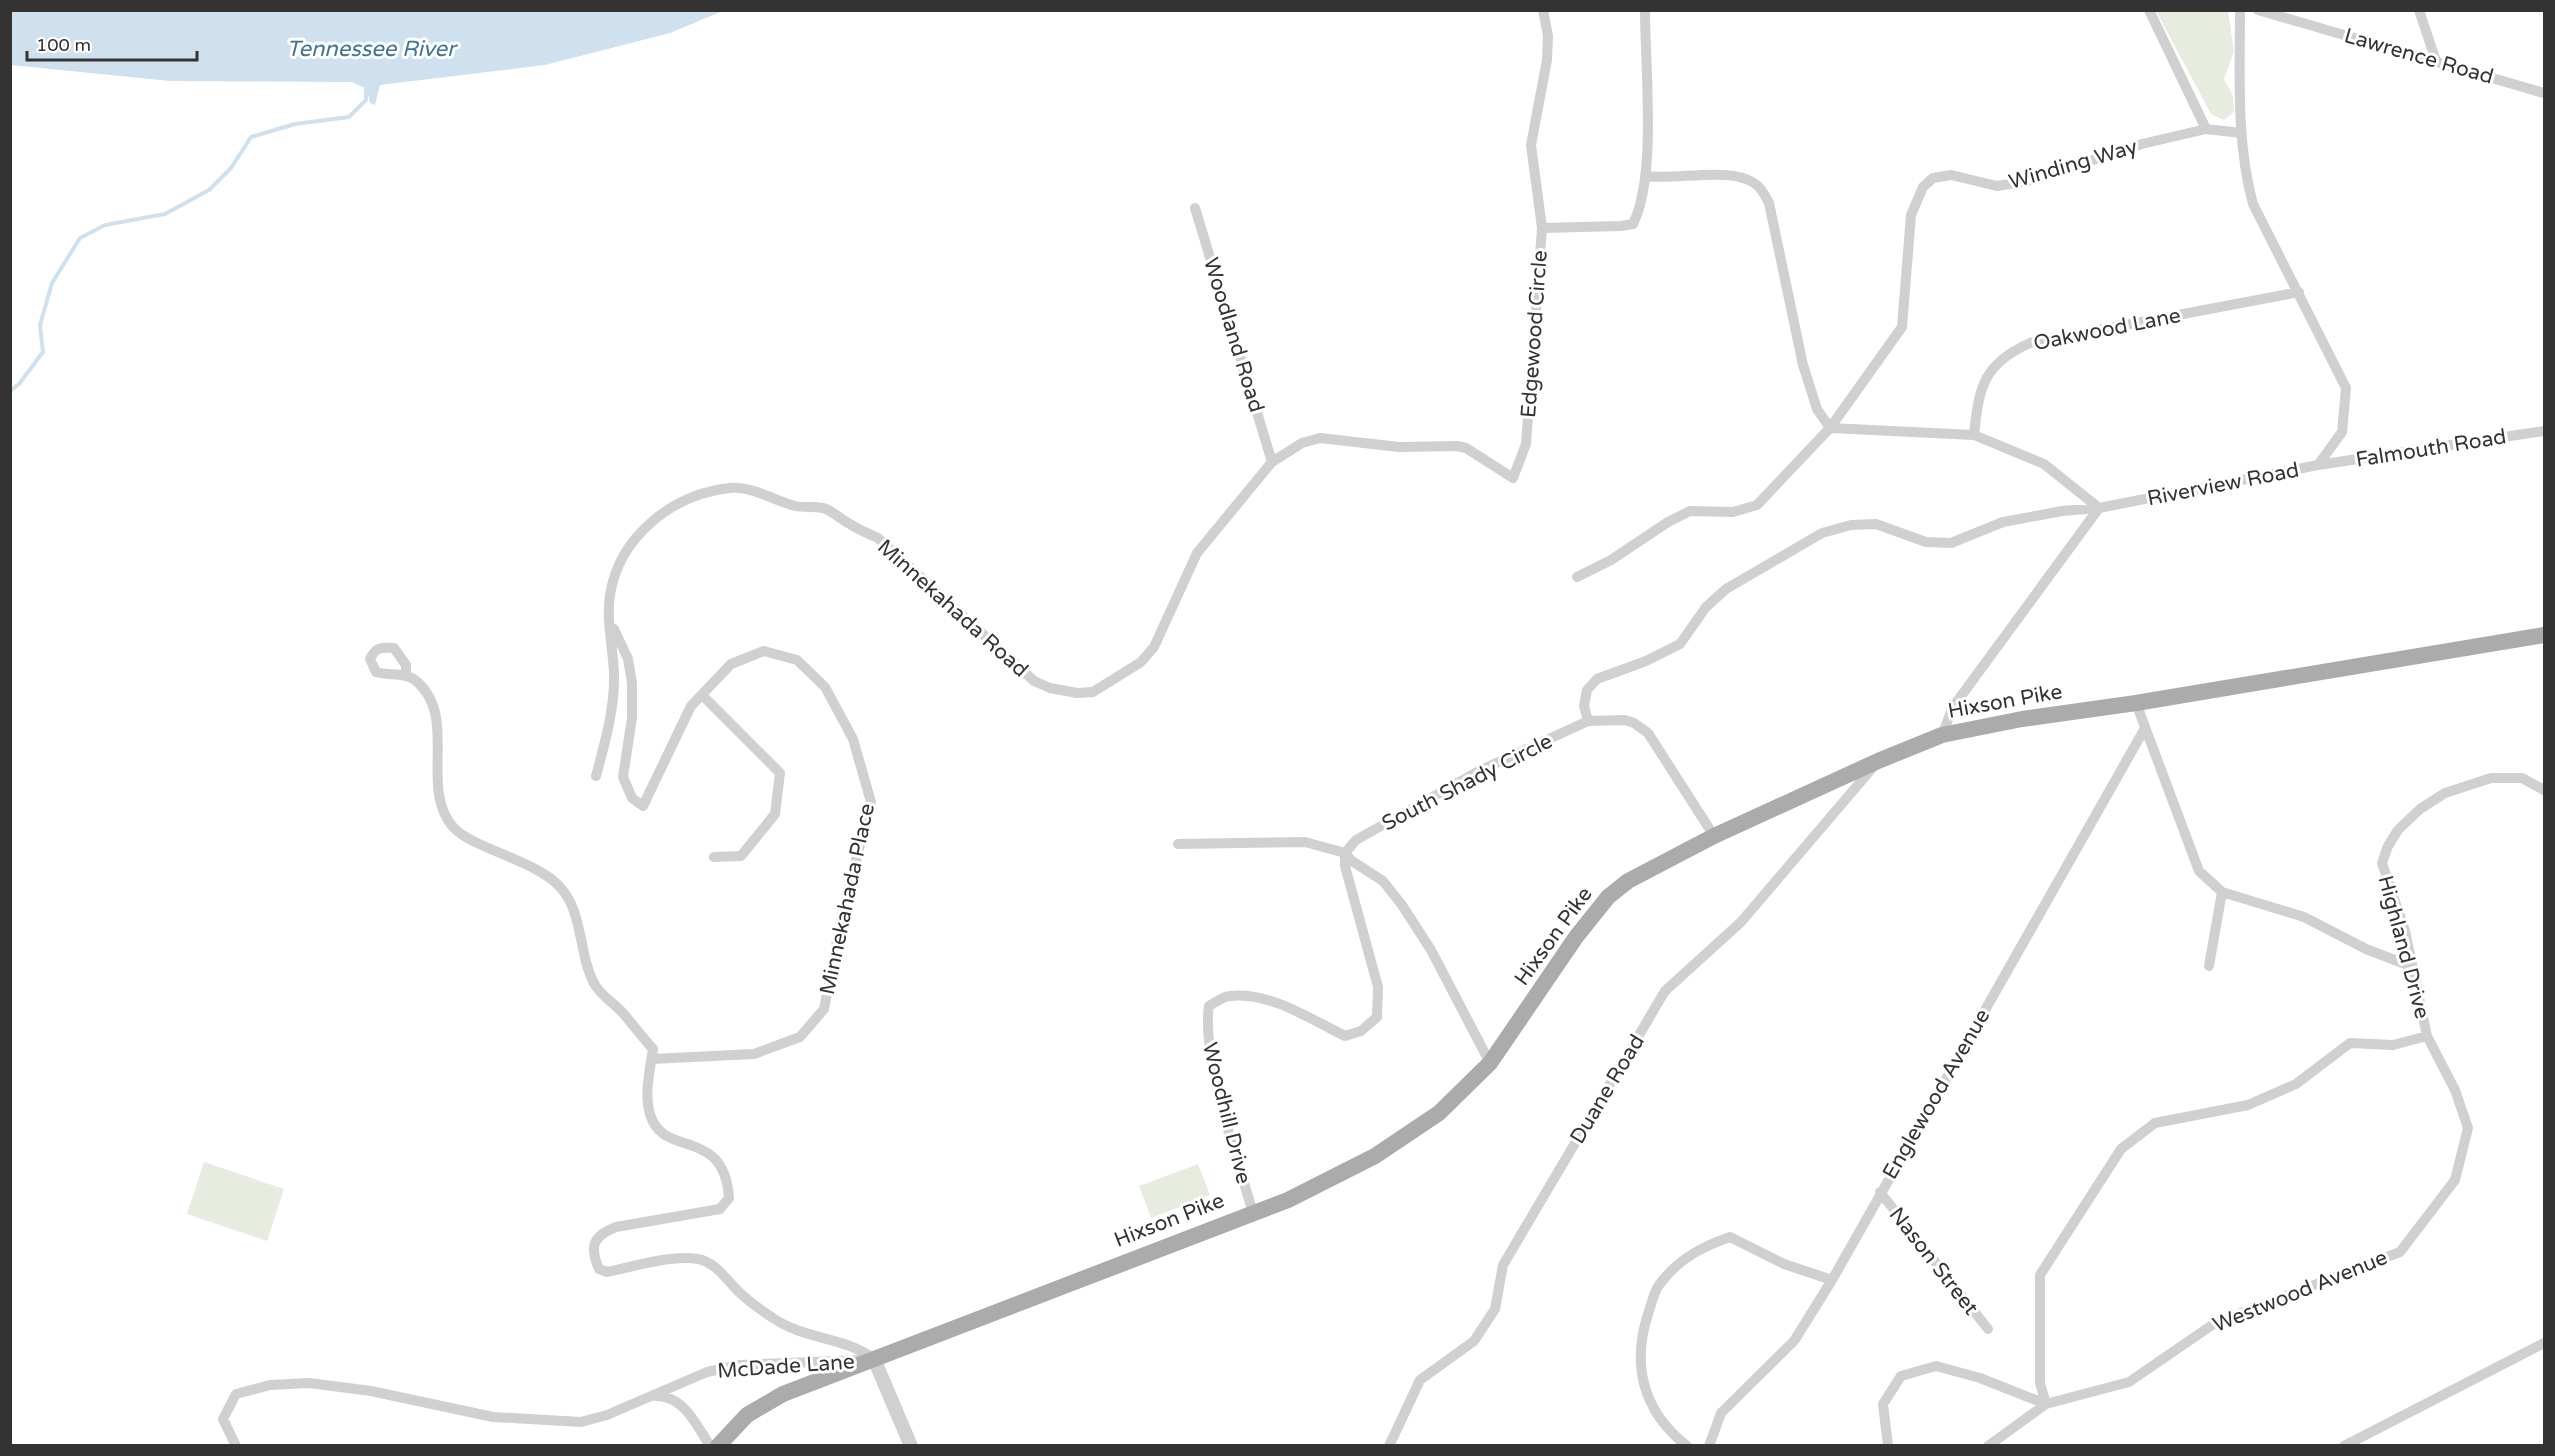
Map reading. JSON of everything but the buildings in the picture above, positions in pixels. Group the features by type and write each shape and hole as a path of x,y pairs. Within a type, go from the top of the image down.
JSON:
{"main road":[{"name":"Hixson Pike","path":"718,1446 747,1415 783,1394 1253,1213 1321,1185 1375,1156 1439,1113 1490,1063 1576,937 1608,897 1628,881 1714,836 1878,761 1942,735 2022,719 2136,703 2544,635"}],"street":[{"path":"1542,228 1531,145 1547,60 1548,36 1543,10"},
{"path":"1645,10 1647,176 1663,178 1718,174 1742,177 1759,186 1769,203 1803,365 1817,409 1830,428"},
{"path":"2149,10 2206,129"},
{"name":"Riverview Road","path":"1588,721 1584,705 1585,698 1587,690 1597,679 1646,661 1680,644 1706,607 1726,589 1822,534 1851,525 1876,524 1926,542 1944,544 2003,522 2062,511 2099,508 2318,465 2342,432 2346,388 2253,204 2246,177 2241,133 2240,10"},
{"name":"Lawrence Road","path":"2258,10 2544,93"},
{"path":"2418,10 2436,61"},
{"name":"Winding Way","path":"1830,428 1902,327 1911,215 1923,187 1933,178 1951,175 1997,186 2028,181 2142,144 2206,129 2241,133"},
{"name":"Edgewood Circle","path":"1513,478 1526,444 1542,228 1633,224 1647,176"},
{"name":"Woodland Road","path":"1195,208 1272,462"},
{"name":"Oakwood Lane","path":"1974,435 1978,396 1993,368 2007,353 2030,343 2299,292"},
{"path":"1577,578 1611,560 1668,522 1690,511 1733,512 1757,505 1778,486 1799,459 1830,428 1974,435 2043,464 2099,508 1953,706 1942,735"},
{"name":"Falmouth Road","path":"2318,465 2544,430"},
{"name":"Minnekahada Road","path":"596,776 613,707 609,598 615,570 635,538 666,511 694,497 731,488 765,494 795,506 825,508 850,525 878,538 1034,681 1050,688 1093,692 1133,667 1154,647 1197,553 1272,462 1302,443 1320,438 1399,447 1457,446 1466,448 1513,478"},
{"name":"Minnekahada Place","path":"611,622 628,659 632,683 632,718 623,777 632,798 644,806 691,706 731,664 764,651 797,660 825,687 853,739 871,802 842,915 824,1009 801,1037 754,1054 652,1059"},
{"path":"406,676 416,681 436,714 441,795 454,827 476,841 511,856 560,886 572,905 583,953 596,986 622,1012 653,1049 648,1094 650,1115 660,1133 707,1151 722,1166 728,1183 729,1198 720,1209 705,1214 616,1227 603,1232 595,1242 593,1252 599,1269 607,1272 674,1260 699,1259 717,1269 742,1294 775,1320 802,1333 857,1347 874,1359 911,1446"},
{"path":"702,695 780,773 775,814 741,856 714,857"},
{"path":"2136,703 2199,871 2222,892 2304,917 2366,949 2413,967"},
{"name":"South Shady Circle","path":"1346,853 1356,840 1477,772 1588,721 1625,720 1634,723 1648,733 1714,836"},
{"name":"Englewood Avenue","path":"1709,1446 1721,1413 1794,1341 1832,1280 2145,728"},
{"name":"Duane Road","path":"1389,1446 1420,1380 1474,1341 1496,1309 1503,1265 1665,991 1741,922 1878,761"},
{"name":"Highland Drive","path":"2046,1404 2040,1383 2040,1275 2121,1149 2155,1123 2248,1105 2296,1084 2349,1043 2393,1045 2427,1036 2405,932 2382,862 2388,846 2398,830 2420,809 2445,793 2491,778 2522,778 2544,790"},
{"path":"1178,844 1305,842 1346,853 1352,861 1383,881 1402,905 1431,950 1490,1063"},
{"name":"Woodhill Drive","path":"1253,1213 1214,1067 1206,1024 1209,1006 1228,996 1247,996 1280,1005 1345,1036 1361,1031 1377,1017 1378,987 1345,866 1346,853"},
{"path":"2209,966 2222,892"},
{"name":"Westwood Avenue","path":"1988,1446 2046,1404 2128,1382 2215,1323 2400,1252 2455,1179 2468,1128 2455,1090 2427,1036"},
{"name":"Nason Street","path":"1880,1192 1988,1329"},
{"path":"1687,1446 1667,1430 1653,1410 1640,1364 1641,1335 1657,1286 1681,1261 1701,1247 1730,1237 1784,1264 1832,1280"},
{"path":"2344,1446 2544,1343"},
{"name":"McDade Lane","path":"236,1446 223,1419 236,1394 270,1385 309,1383 371,1391 493,1417 581,1422 607,1415 707,1372 740,1365 874,1359"},
{"path":"1888,1446 1883,1404 1901,1376 1936,1366 1980,1378 2046,1404"},
{"path":"654,1396 670,1396 678,1401 710,1446"}],"shaded area":[{"path":"2156,11 2228,11 2234,51 2224,79 2233,96 2234,112 2224,120 2211,114"},
{"path":"204,1162 284,1189 267,1241 187,1214"},
{"path":"1198,1164 1210,1195 1151,1218 1139,1186"}],"water":[{"name":"Tennessee River","path":"11,10 723,11 670,33 545,65 380,85 375,105 370,103 367,89 352,82 170,81 11,65"}],"waterway":[{"path":"10,391 19,384 43,352 40,325 52,283 80,238 105,225 165,214 209,190 231,168 251,137 295,124 349,117 366,100 366,85"}]}
